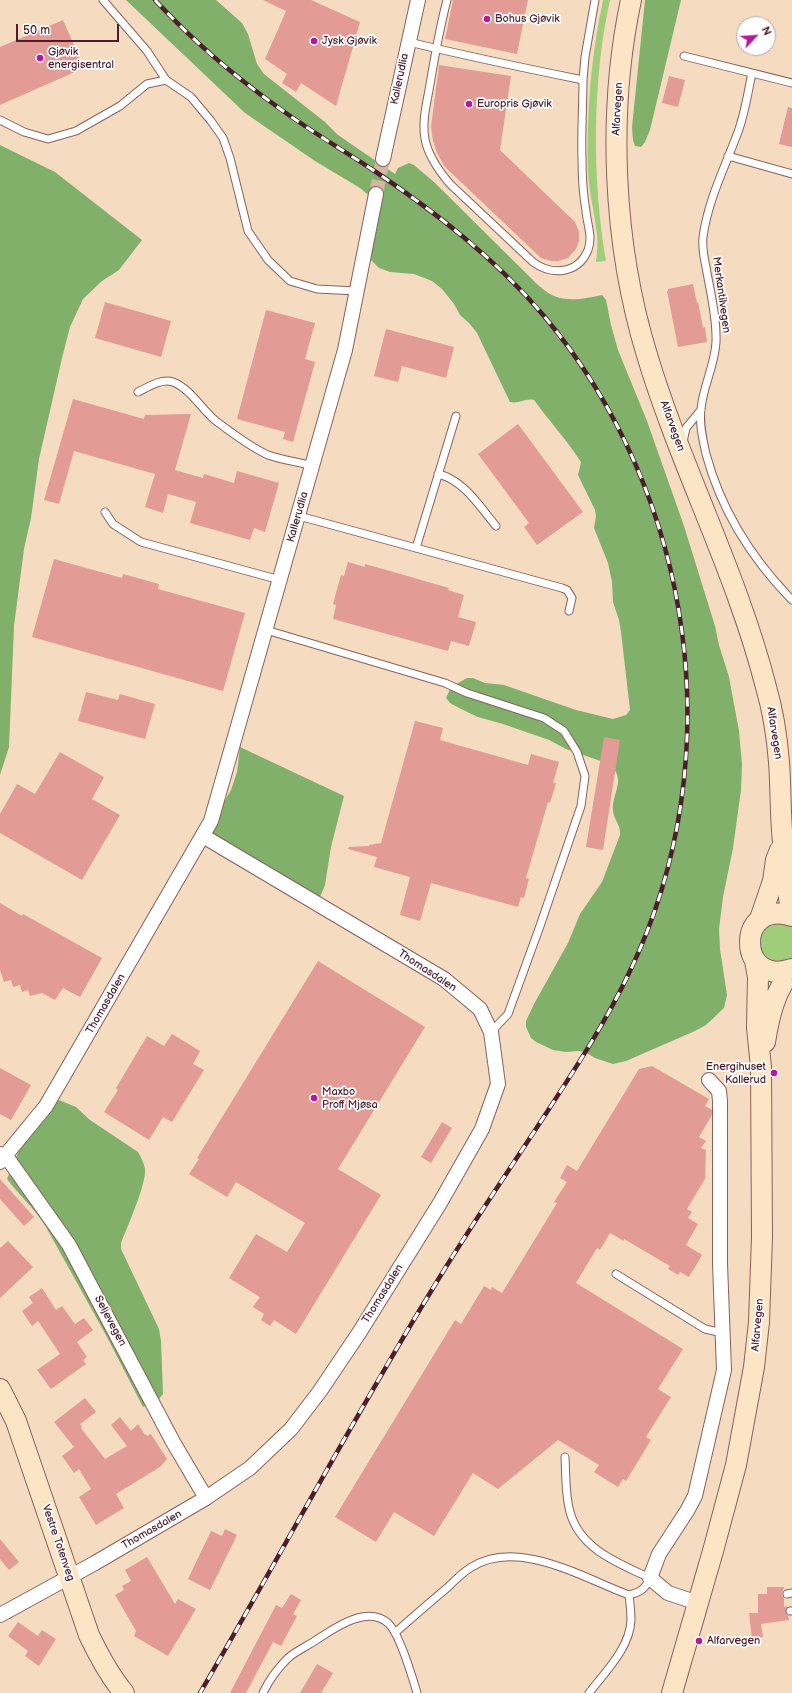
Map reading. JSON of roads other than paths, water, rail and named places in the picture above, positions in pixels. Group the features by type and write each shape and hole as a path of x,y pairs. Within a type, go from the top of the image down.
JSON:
{"main road":[{"name":"Alfarvegen","path":"631,0 622,48 616,133 617,169 623,240 632,295 646,353 681,453 742,608 767,689 779,760 783,842 787,860 789,897 792,912"},
{"name":"Alfarvegen","path":"672,1693 736,1465 754,1367 759,1322 762,1272 761,1067 757,1028 758,977 755,961 750,950 749,939 753,928 760,919 767,902 773,881 776,860 783,842"},
{"path":"760,919 771,914 782,913 792,916"},
{"path":"755,961 763,968 772,972 792,970"},
{"name":"Alfarvegen","path":"761,1067 767,1032 775,1000 783,980 792,970"},
{"name":"Vestre Totenveg","path":"0,1390 16,1421 87,1629 97,1654 112,1679 124,1693"}],"street":[{"name":"Kallerudlia","path":"383,159 418,0"},
{"name":"Kallerudlia","path":"203,836 211,821 345,350 376,194"},
{"name":"Thomasdalen","path":"0,1615 95,1563 206,1498 250,1468 291,1429 320,1391 359,1334 440,1203 482,1129 498,1084 491,1032 480,1009 444,979 203,836 46,1106 2,1157"},
{"path":"698,1603 668,1593 650,1578 659,1554 695,1496 724,1370 720,1264 720,1101 719,1091 709,1080"},
{"name":"Seljevegen","path":"2,1157 69,1245 174,1442 206,1498"}],"lane":[{"path":"104,0 147,51 166,80 191,97 212,121 223,138 230,158 248,231 268,260 290,281 317,289 357,290"},
{"path":"447,0 435,48 424,120 425,138 432,159 450,184 518,250 541,268 559,272 569,269 577,264 588,250 590,241 582,158 583,80 585,57 596,0"},
{"path":"409,42 583,80"},
{"path":"684,56 792,83"},
{"name":"Merkantilvegen","path":"752,73 739,130 717,181 703,238 717,334 714,359 704,392 701,410 701,428 709,464 726,506 746,544 773,581 792,600"},
{"path":"0,120 24,132 48,139 76,131 120,106 147,84 166,80"},
{"path":"728,156 792,174"},
{"path":"138,392 165,381 173,382 188,392 215,421 268,455 313,466"},
{"path":"681,453 686,428 701,410"},
{"path":"416,548 456,416"},
{"path":"438,474 447,476 466,490 496,526"},
{"path":"104,512 113,524 141,542 280,580"},
{"path":"299,516 562,588 567,590 572,598 569,612"},
{"path":"266,630 445,683 467,693 544,718 564,731 577,752 585,776 581,806 508,1014 491,1032"},
{"path":"616,1274 705,1329 723,1333"},
{"path":"396,1632 470,1568 486,1560 502,1557 527,1558 564,1568 629,1595 638,1593 645,1589 650,1578 598,1552 576,1527 570,1513 566,1490 565,1457"},
{"path":"588,1693 617,1657 626,1639 631,1622 629,1595"},
{"path":"263,1693 275,1673 289,1657 348,1621 359,1618 374,1617 381,1618 396,1632 416,1689 410,1693"}],"tunnel":[{"path":"376,194 383,159"}],"railway":[{"path":"155,0 214,57 246,83 279,108 373,170 441,219 485,255 544,316 595,387 635,464 664,546 682,631 687,718 681,804 662,889 630,971 602,1025 547,1112 458,1247 400,1342 200,1693"}],"place":[{"name":"Bohus Gjøvik","path":"487,19"},
{"name":"Jysk Gjøvik","path":"314,41"},
{"name":"Gjøvik energisentral","path":"40,58"},
{"name":"Europris Gjøvik","path":"469,104"},
{"name":"Energihuset Kallerud","path":"774,1073"},
{"name":"Maxbo Proff Mjøsa","path":"314,1098"},
{"name":"Alfarvegen","path":"699,1641"}]}
